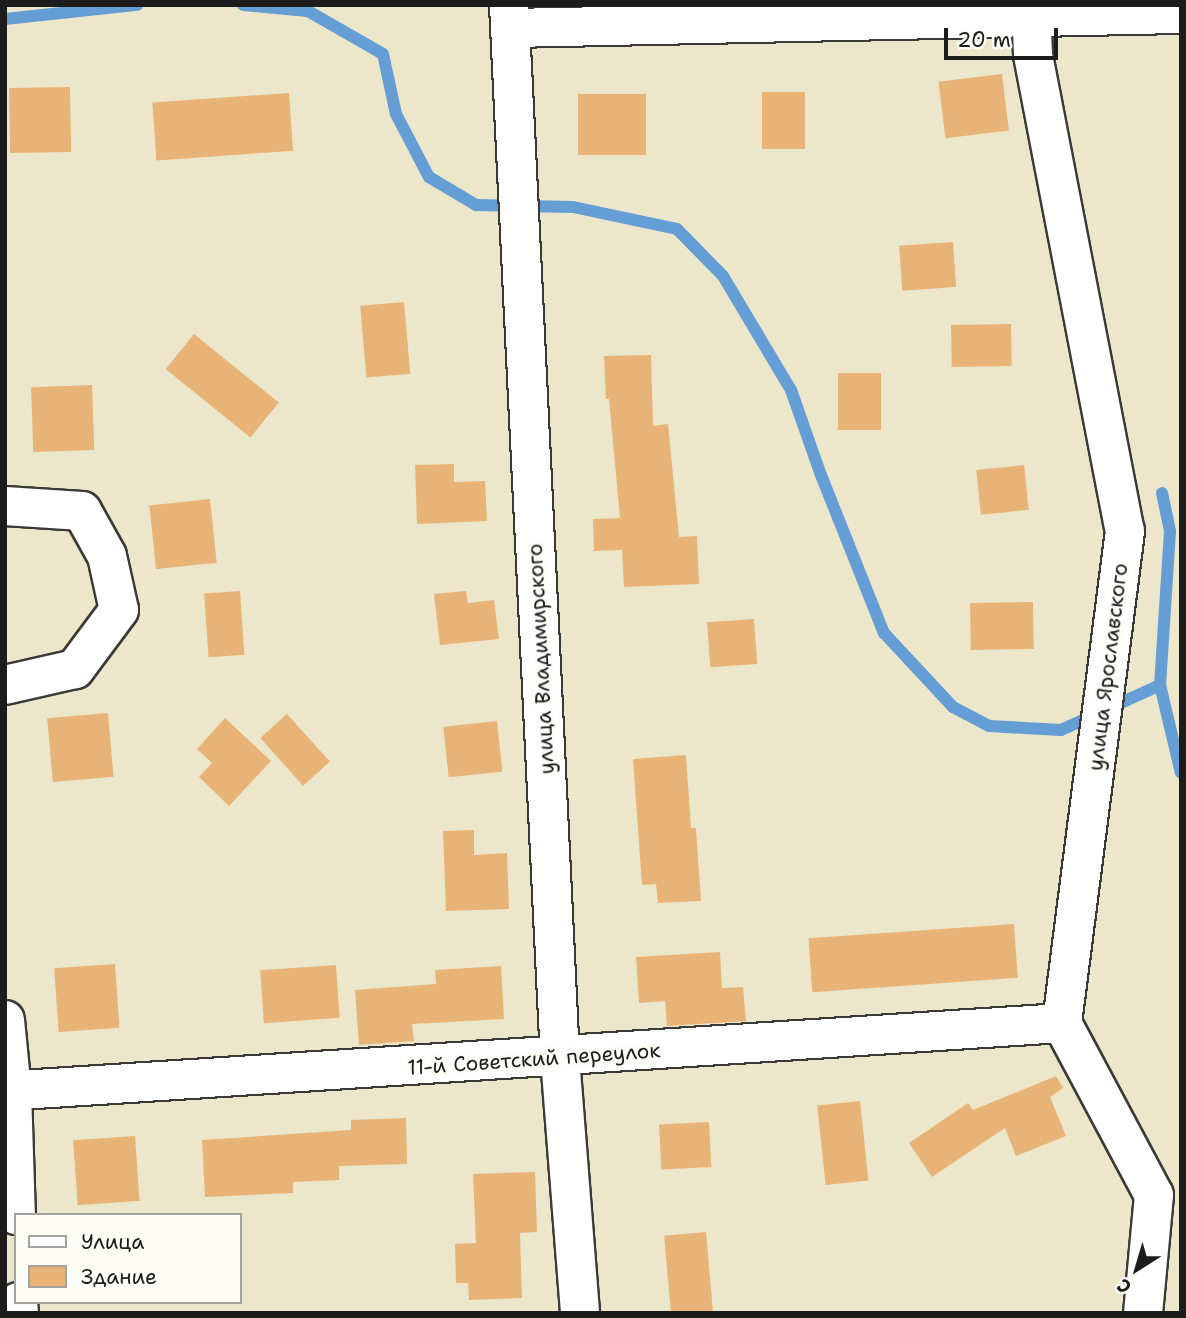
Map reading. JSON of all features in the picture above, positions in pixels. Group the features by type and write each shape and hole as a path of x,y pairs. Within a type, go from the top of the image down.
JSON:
{"street":[{"path":"510,17 1032,12 1181,14"},
{"name":"улица Ярославского","path":"1032,12 1033,55 1125,531 1062,1023"},
{"name":"улица Владимирского","path":"510,17 560,1058 580,1313"},
{"path":"5,506 82,511 107,556 119,610 75,669 5,685"},
{"path":"5,1020 16,1213"},
{"path":"1062,1023 1154,1195 1143,1313"},
{"name":"11-й Советский переулок","path":"9,1091 560,1058 1062,1023"}],"building":[{"path":"1002,74 1009,131 945,138 938,82"},
{"path":"70,87 71,152 10,153 9,88"},
{"path":"762,92 805,92 805,149 762,149"},
{"path":"289,93 293,151 156,160 152,103"},
{"path":"578,94 646,94 646,155 578,155"},
{"path":"953,242 956,287 902,291 899,246"},
{"path":"404,302 410,374 366,378 360,306"},
{"path":"1011,324 1012,366 952,367 951,325"},
{"path":"194,334 279,403 250,438 166,369"},
{"path":"651,355 653,426 668,424 679,537 697,536 699,584 624,587 622,550 594,551 593,519 620,518 609,399 606,399 604,356"},
{"path":"838,373 881,373 881,430 838,430"},
{"path":"92,385 94,450 33,452 31,387"},
{"path":"454,464 454,482 485,481 487,521 417,524 415,465"},
{"path":"1024,465 1029,510 981,515 976,470"},
{"path":"210,499 217,563 156,569 149,505"},
{"path":"240,591 244,655 209,657 204,594"},
{"path":"466,591 468,603 494,600 499,639 440,645 434,594"},
{"path":"1033,602 1034,649 971,650 970,603"},
{"path":"754,619 757,664 710,667 707,622"},
{"path":"108,713 114,777 53,782 47,718"},
{"path":"287,714 330,762 303,786 260,738"},
{"path":"225,718 271,761 229,806 199,777 212,763 197,749"},
{"path":"497,721 502,772 449,777 443,727"},
{"path":"686,755 691,828 696,828 701,901 658,903 656,884 642,885 633,759"},
{"path":"474,830 474,855 507,853 509,909 446,911 443,831"},
{"path":"1014,924 1018,978 812,992 809,938"},
{"path":"720,952 722,988 743,987 746,1021 667,1026 665,1001 639,1003 636,957"},
{"path":"115,964 119,1028 59,1032 54,968"},
{"path":"336,965 340,1018 264,1023 260,970"},
{"path":"501,966 504,1019 412,1024 414,1041 359,1045 355,990 436,984 435,970"},
{"path":"1056,1076 1063,1088 1050,1097 1066,1136 1016,1156 1005,1128 932,1177 909,1143 968,1103 973,1110"},
{"path":"860,1101 868,1181 826,1185 817,1105"},
{"path":"406,1118 407,1164 339,1166 339,1180 293,1182 293,1193 205,1197 202,1140 351,1130 351,1120"},
{"path":"709,1122 711,1167 661,1170 659,1125"},
{"path":"135,1136 140,1201 78,1205 73,1140"},
{"path":"535,1172 537,1232 520,1233 522,1298 469,1300 468,1283 456,1283 455,1244 476,1243 473,1174"},
{"path":"706,1232 713,1313 671,1313 664,1236"}],"waterway":[{"path":"5,19 137,5"},
{"path":"243,5 308,11 383,54 396,114 429,177 476,205 573,207 677,229 723,276 791,390 821,475 884,633 953,707 989,726 1061,730 1160,685"},
{"path":"1162,493 1170,531 1160,685 1181,773"}]}
